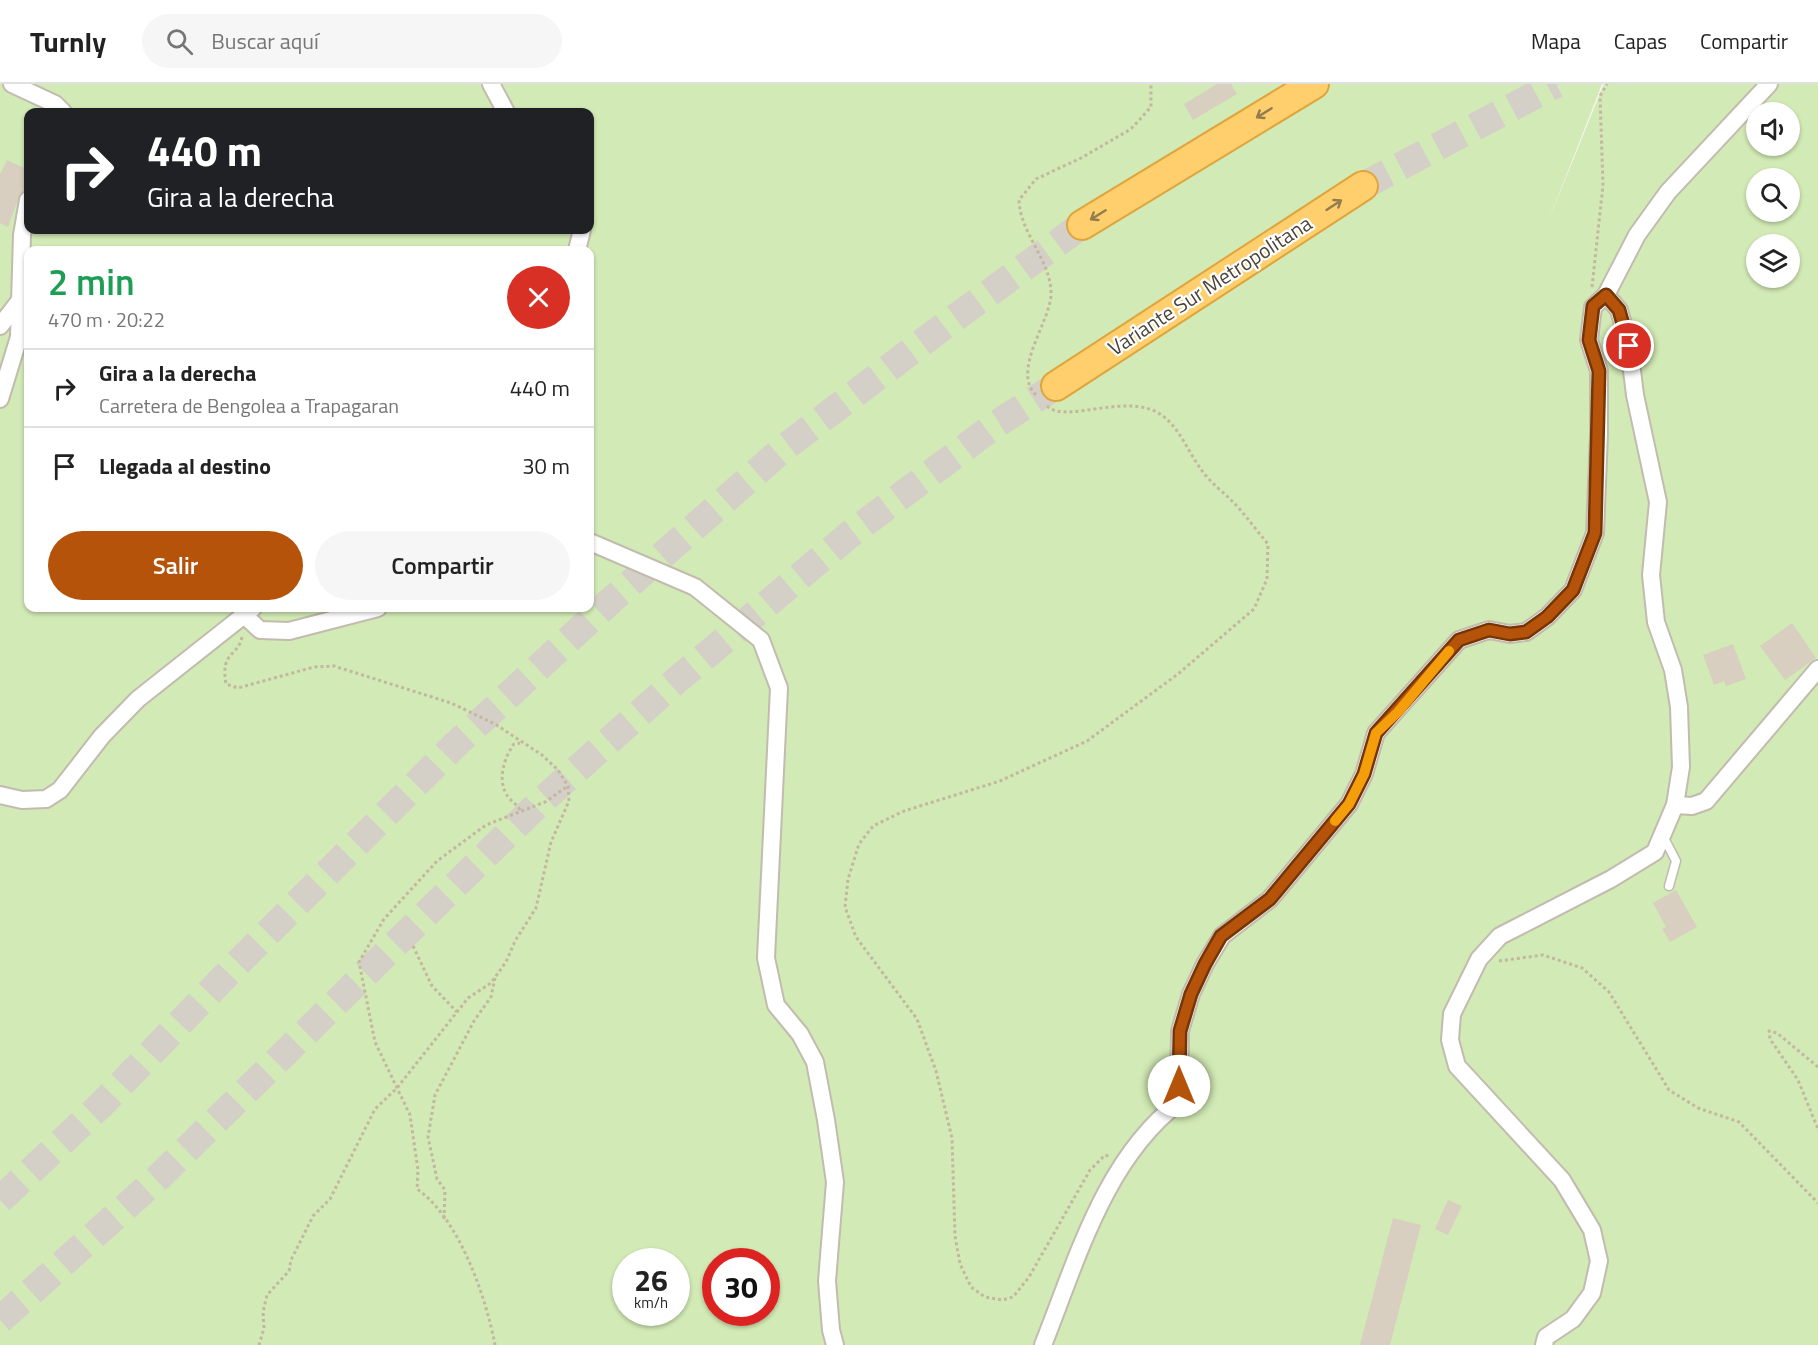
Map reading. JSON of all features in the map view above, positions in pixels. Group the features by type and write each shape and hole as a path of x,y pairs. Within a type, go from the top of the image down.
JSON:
{"highway":[{"path":"1082,225 1314,84"},
{"name":"Variante Sur Metropolitana","path":"1046,395 1363,186"}],"street":[{"path":"12,84 59,108"},
{"path":"492,84 504,108"},
{"path":"1043,1345 1108,1188 1134,1147 1161,1117 1179,1102 1180,1031 1191,994 1221,936 1270,899 1349,804 1364,774 1376,733 1459,640 1489,630 1510,634 1526,632 1547,617 1573,590 1595,533 1599,371 1589,340 1593,306 1606,295 1637,235 1668,192 1769,84"},
{"path":"0,399 18,337 24,223"},
{"path":"1544,1345 1546,1337 1573,1319 1592,1293 1599,1260 1592,1230 1562,1180 1457,1066 1450,1040 1452,1014 1479,959 1500,936 1611,879 1655,852 1675,805 1681,767 1679,707 1673,670 1656,622 1651,575 1658,502 1637,407 1629,346 1619,310 1606,295"},
{"path":"0,326 21,299"},
{"path":"594,544 695,587 761,640 779,688 766,958 776,1005 800,1034 815,1062 826,1120 836,1182 827,1281 831,1330 835,1345"},
{"path":"0,795 22,800 46,799 60,790 102,736 138,699 249,612 260,630 290,631 363,612"},
{"path":"1675,805 1692,806 1706,801 1818,669"}],"lane":[{"path":"1663,834 1676,861 1669,886"}],"path":[{"path":"1124,1162 1105,1155 1090,1170 1029,1277 1013,1298 1002,1300 984,1297 971,1287 960,1264 955,1236 952,1138 936,1071 917,1019 856,937 845,907 848,879 858,844 873,826 904,811 1000,781 1087,741 1178,674 1254,609 1267,579 1268,544 1235,503 1203,472 1181,437 1163,416 1143,406 1113,405 1072,412 1050,409 1046,395 1031,391 1028,371 1052,293 1045,270 1020,217 1019,200 1036,179 1081,158 1131,129 1151,107 1151,84"},
{"path":"1593,306 1591,296 1603,185 1600,96 1607,84"},
{"path":"249,612 241,643 229,655 224,670 226,684 238,688 314,667 334,666 451,703 495,724 550,763 568,786 569,801 551,842 536,908 496,977 491,983 468,998 398,1088 375,1109 357,1151 338,1181 330,1199 313,1216 291,1260 289,1271 267,1295 263,1312 264,1328 259,1345"},
{"path":"520,743 514,744 506,755 501,782 509,799 516,803 520,810"},
{"path":"495,1345 490,1317 470,1261 430,1198 417,1189 418,1170 410,1115 375,1042 359,962 384,919 437,861 486,825 545,802 568,786"},
{"path":"413,946 432,986 457,1012"},
{"path":"1479,959 1508,961 1543,955 1582,968 1609,992 1669,1090 1698,1108 1739,1122 1818,1203"},
{"path":"444,1219 445,1190 437,1179 428,1137 435,1095 474,1020 491,997 496,977"},
{"path":"1818,1068 1777,1033 1769,1031 1770,1039 1798,1080 1818,1129"}],"green space":[{"path":"0,84 1602,84 1546,227 1604,84 1818,84 1818,1345 0,1345"}],"building":[{"path":"1217,84 1231,84 1237,94 1193,120 1184,104"},
{"path":"7,160 24,168 24,190 20,194 8,227 0,223 0,174"},
{"path":"1792,623 1816,658 1785,680 1760,646"},
{"path":"1733,644 1746,679 1726,686 1724,681 1714,685 1703,655"},
{"path":"1676,890 1697,927 1670,942 1662,929 1666,927 1653,903"},
{"path":"1448,1200 1462,1206 1448,1235 1435,1229"},
{"path":"1393,1218 1421,1225 1390,1345 1360,1345"}],"tunnel":[{"path":"1363,186 1556,84"},
{"path":"0,1200 101,1105 232,969 454,746 606,605 784,448 944,326 1082,225"},
{"path":"0,1320 159,1177 536,806 677,680 849,535 995,425 1056,386"}],"slow traffic":[{"path":"1335,821 1349,804 1364,774 1376,733 1398,712 1449,651"}],"route":[{"path":"1179,1086 1180,1031 1191,994 1205,964 1221,936 1270,899 1349,804 1371,756 1376,733 1398,712 1440,659 1459,640 1489,630 1510,634 1526,632 1547,617 1573,590 1595,533 1599,371 1589,340 1593,306 1606,295 1619,310 1629,346"}]}
